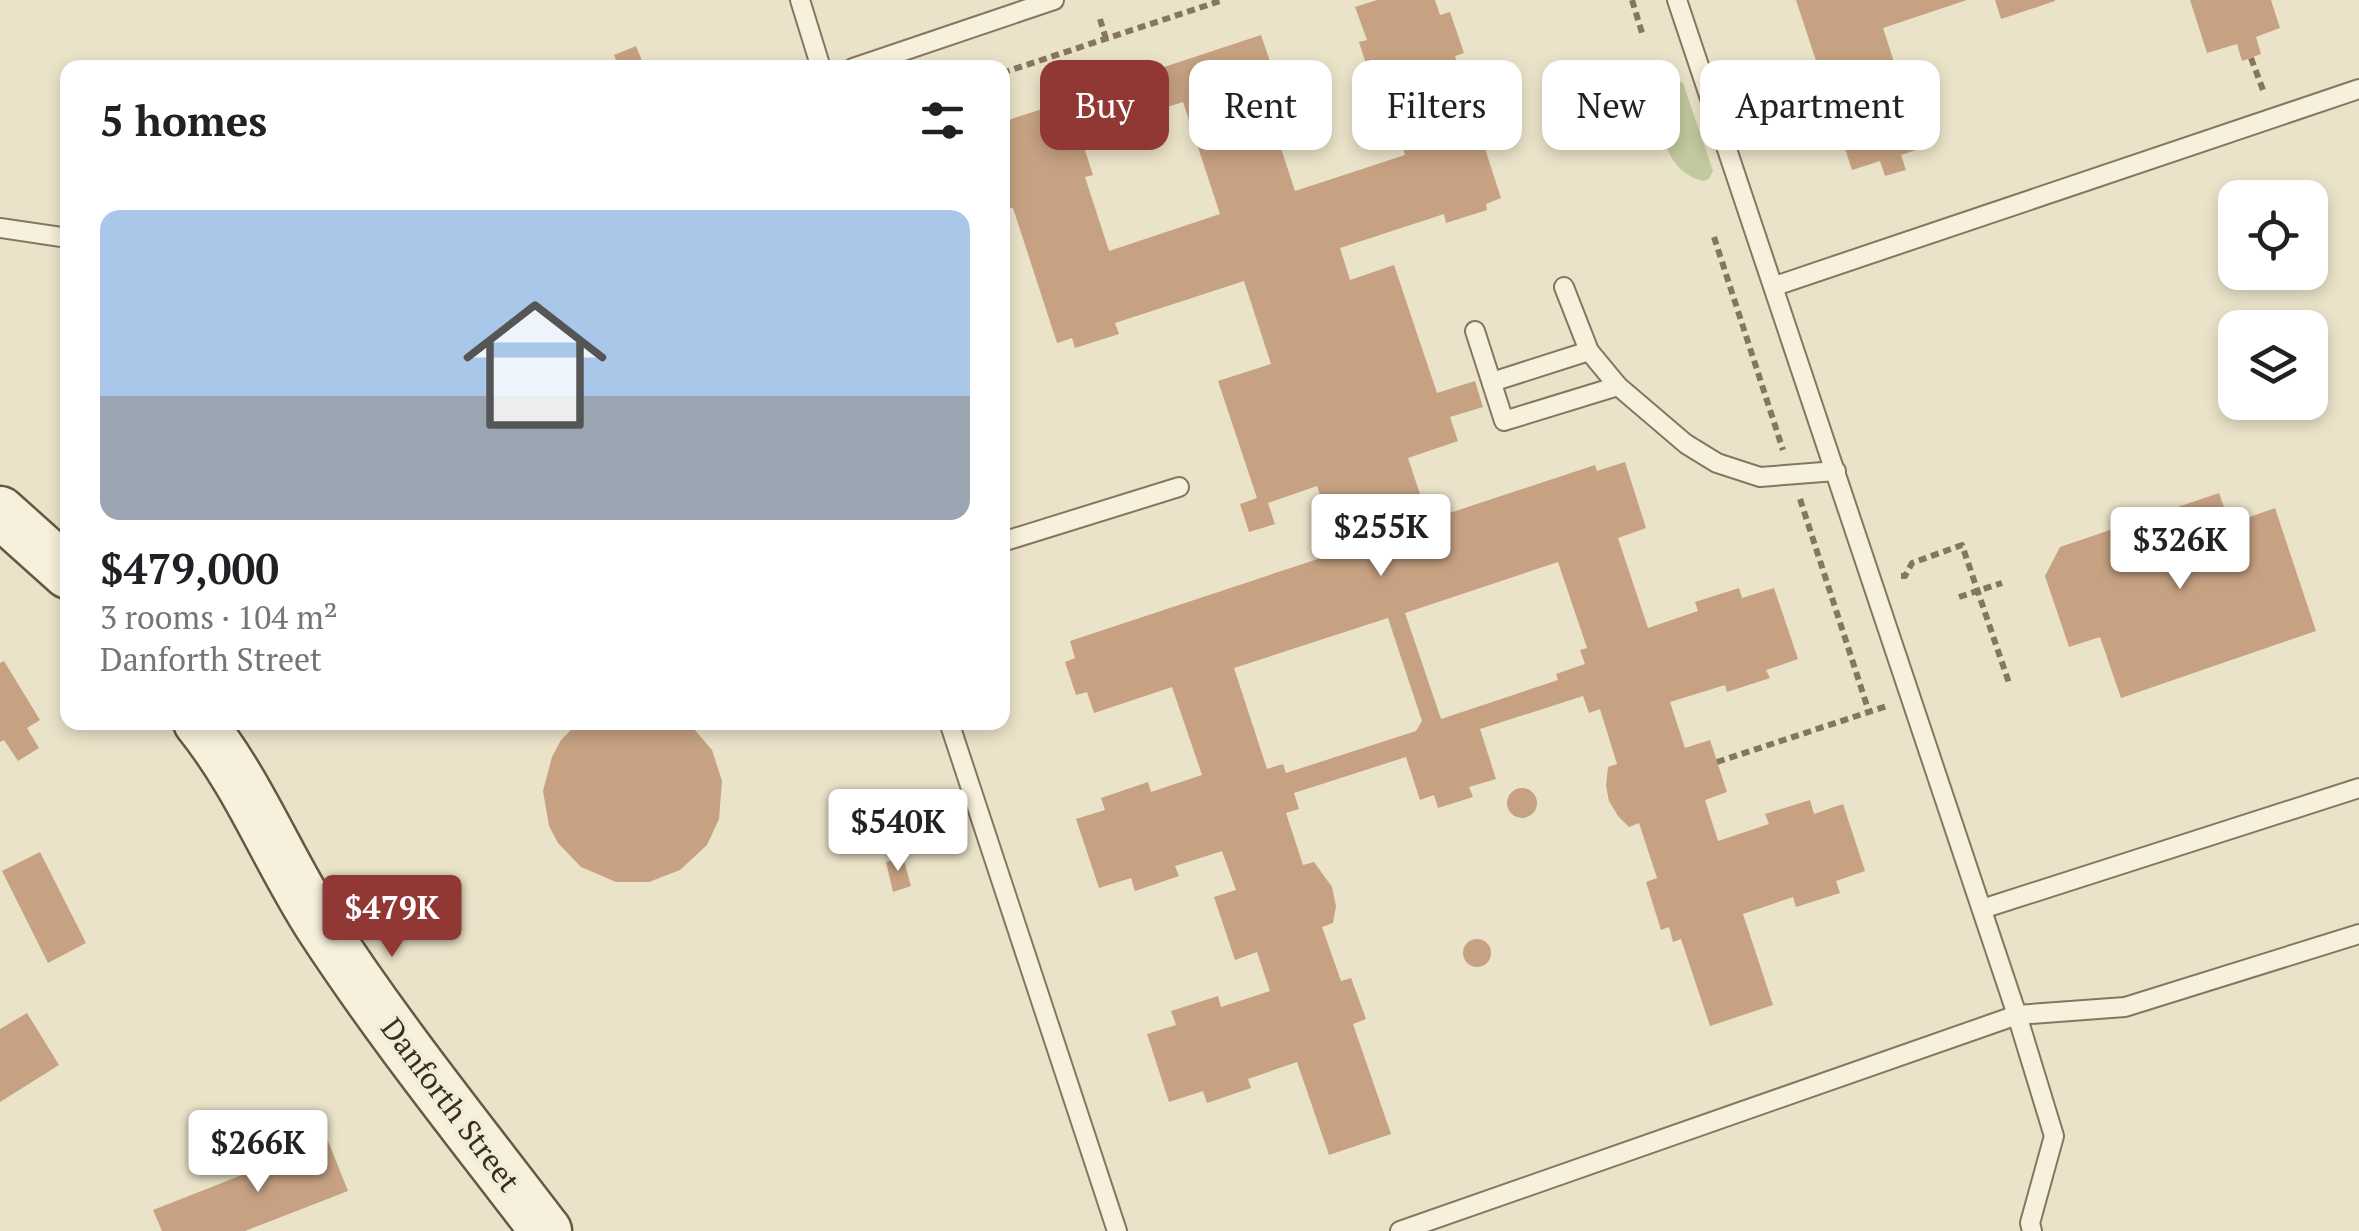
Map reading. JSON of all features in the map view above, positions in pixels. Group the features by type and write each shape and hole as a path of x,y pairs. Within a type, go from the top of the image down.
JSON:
{"street":[{"path":"0,512 60,565"},
{"name":"Danforth Street","path":"205,730 234,768 294,885 378,1011 546,1231"}],"lane":[{"path":"800,0 819,60"},
{"path":"877,60 1054,0"},
{"path":"1677,0 2017,1014 2054,1136 2030,1223 2032,1231"},
{"path":"1775,286 2359,89"},
{"path":"0,228 60,237"},
{"path":"1564,287 1588,351 1618,386 1686,444 1717,463 1760,477 1836,470"},
{"path":"1475,331 1504,421 1618,386"},
{"path":"1492,382 1588,351"},
{"path":"1010,540 1179,487"},
{"path":"952,730 1117,1231"},
{"path":"1982,910 2359,788"},
{"path":"1400,1231 2017,1014 2125,1007 2359,934"}],"path":[{"path":"1010,70 1223,0"},
{"path":"1632,0 1644,36"},
{"path":"1100,19 1106,39"},
{"path":"2251,58 2262,90 2278,84"},
{"path":"1870,573 1905,576 1912,563 1962,545 2010,686"},
{"path":"1959,598 2002,583"},
{"path":"1717,762 1912,699"}],"green space":[{"path":"1680,82 1700,133 1700,150 1706,150 1713,171 1703,181 1680,169 1668,150 1680,150"}],"building":[{"path":"1377,0 1435,0 1440,15 1450,12 1464,53 1455,56 1456,60 1365,60 1359,42 1367,40 1355,7"},
{"path":"1796,0 1967,0 1883,28 1893,60 1816,60"},
{"path":"1995,0 2055,0 2055,1 2001,19"},
{"path":"2190,0 2271,0 2280,28 2256,37 2261,54 2242,61 2237,44 2207,53"},
{"path":"1261,35 1270,60 1189,60 1189,120 1183,102 1169,106 1169,65"},
{"path":"636,46 642,60 616,60 614,55"},
{"path":"1040,110 1040,150 1085,150 1093,175 1085,177 1109,251 1220,214 1199,150 1281,150 1295,191 1405,155 1403,150 1485,150 1501,198 1486,204 1487,210 1446,223 1444,214 1340,248 1350,280 1394,265 1437,393 1475,381 1483,407 1450,417 1458,441 1408,458 1422,500 1400,507 1407,527 1595,465 1597,471 1625,462 1646,528 1618,538 1648,628 1698,611 1695,602 1739,588 1742,598 1774,588 1798,659 1766,670 1770,678 1727,692 1725,685 1670,702 1685,748 1710,740 1727,792 1705,800 1718,841 1769,824 1765,814 1810,800 1814,814 1843,804 1865,871 1836,881 1840,893 1796,907 1793,897 1743,914 1773,1005 1710,1026 1681,939 1673,942 1669,927 1661,930 1646,882 1657,878 1639,823 1629,827 1609,801 1608,767 1617,764 1600,709 1589,713 1583,696 1480,729 1496,779 1469,787 1473,797 1438,808 1434,795 1420,800 1406,757 1294,793 1299,809 1286,813 1303,865 1314,862 1332,887 1336,906 1333,923 1322,927 1341,981 1351,978 1366,1019 1353,1024 1391,1134 1329,1155 1297,1062 1248,1079 1251,1088 1207,1103 1203,1091 1169,1102 1147,1034 1176,1025 1171,1011 1218,996 1221,1007 1270,991 1257,952 1235,960 1214,897 1236,890 1222,851 1175,866 1179,876 1135,891 1131,878 1099,888 1076,819 1105,810 1101,798 1148,782 1151,792 1202,775 1172,687 1094,713 1087,692 1076,695 1065,662 1075,658 1070,641 1339,552 1317,486 1268,503 1275,524 1249,532 1240,504 1257,498 1218,381 1271,364 1244,281 1115,323 1119,334 1075,348 1072,338 1057,343 1010,208 1010,119","holes":["1558,562 1587,648 1580,650 1585,664 1556,674 1558,680 1441,719 1405,613","1388,618 1422,721 1416,731 1286,773 1283,764 1267,769 1234,668"]},
{"path":"1845,150 1916,150 1901,155 1906,170 1885,176 1880,161 1852,170"},
{"path":"2219,493 2230,524 2275,508 2316,631 2121,698 2100,637 2069,647 2045,576 2060,547"},
{"path":"4,661 40,720 27,728 39,748 18,761 4,740 0,742 0,663"},
{"path":"571,730 695,730 712,750 722,781 719,819 707,845 680,870 649,882 616,882 581,867 558,843 549,826 543,791 561,740"},
{"path":"1522,788 1533,792 1537,803 1533,814 1522,818 1511,814 1507,803 1511,792"},
{"path":"40,852 86,943 48,963 2,871"},
{"path":"903,857 911,886 893,892 886,862"},
{"path":"1477,939 1487,943 1491,953 1487,963 1477,967 1467,963 1463,953 1467,943"},
{"path":"27,1013 59,1065 0,1102 0,1029"},
{"path":"328,1141 348,1191 245,1231 162,1231 153,1210"}]}
